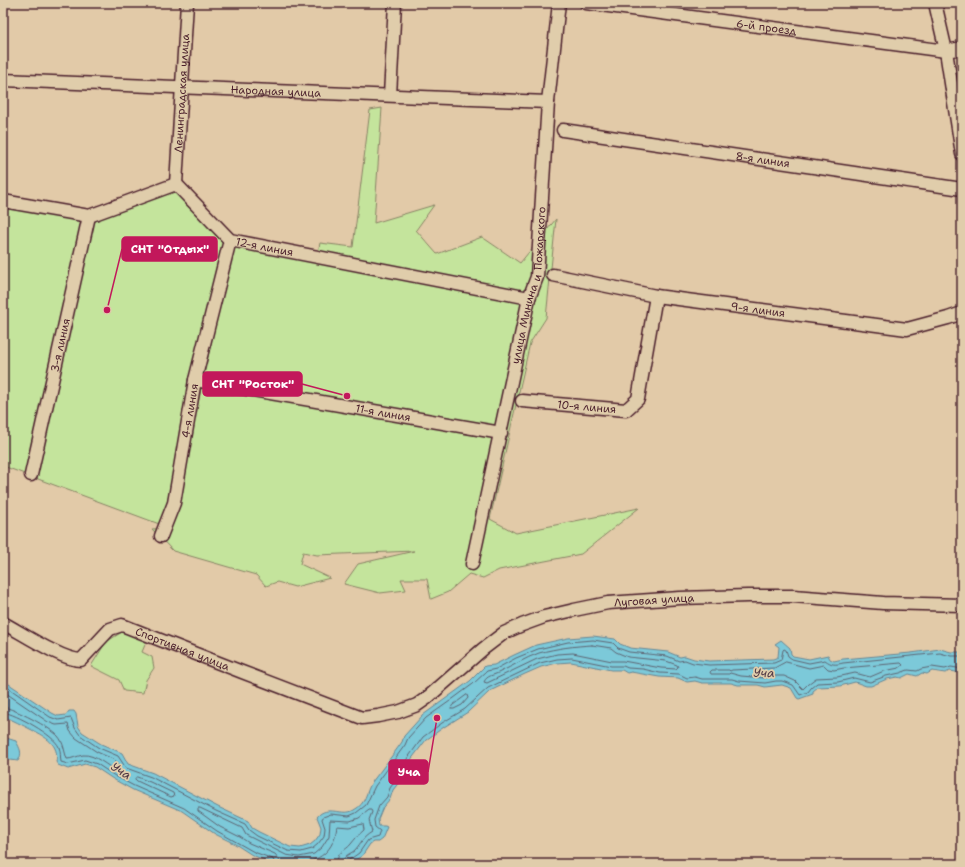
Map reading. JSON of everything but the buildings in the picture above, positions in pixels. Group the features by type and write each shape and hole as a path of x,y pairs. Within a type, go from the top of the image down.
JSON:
{"street":[{"name":"Ленинградская улица","path":"176,184 187,3"},
{"path":"390,95 395,3"},
{"name":"улица Минина и Пожарского","path":"472,564 529,298 537,277 548,102 559,3"},
{"name":"6-й проезд","path":"586,3 946,52"},
{"path":"935,3 946,52 962,154"},
{"path":"946,52 962,48"},
{"name":"Народная улица","path":"3,80 548,102"},
{"name":"8-я линия","path":"563,130 962,189"},
{"path":"3,201 89,216 176,184"},
{"name":"12-я линия","path":"176,184 230,240 529,298"},
{"name":"3-я линия","path":"31,475 89,216"},
{"name":"4-я линия","path":"161,536 174,503 195,380 230,240"},
{"name":"9-я линия","path":"553,275 656,296 906,329 962,313"},
{"name":"10-я линия","path":"522,401 626,410 638,399 656,296"},
{"name":"11-я линия","path":"195,380 500,433"},
{"name":"Луговая улица","path":"378,716 398,712 416,705 427,698 483,649 504,633 544,617 608,603 680,598 793,596 883,603 962,605"},
{"name":"Спортивная улица","path":"3,623 61,655 75,660 81,660 110,629 122,625 362,718 378,716"}],"green space":[{"path":"382,108 374,223 434,205 416,230 437,254 482,237 520,263 556,219 546,318 530,343 490,519 516,533 639,508 581,554 499,570 483,578 469,574 448,592 431,599 427,579 401,579 406,590 380,593 344,584 358,564 414,551 317,555 303,552 300,564 330,578 295,587 277,582 266,586 256,575 173,551 152,529 169,528 179,492 232,245 316,261 320,243 353,247 370,110"},
{"path":"175,187 227,240 162,525 3,466 3,207 93,221"},
{"path":"122,632 147,640 142,652 152,657 154,668 146,680 143,693 124,691 119,680 91,666 106,642"}],"water":[{"path":"593,636 615,639 620,644 630,648 668,652 680,657 685,656 709,661 773,659 778,657 779,647 775,644 781,640 790,648 793,656 809,659 828,655 830,659 834,661 940,649 951,652 962,652 962,675 950,671 945,673 932,671 927,674 922,673 917,676 909,674 901,678 897,677 887,679 871,686 866,686 855,682 840,686 818,687 813,691 813,694 799,699 791,688 782,685 765,687 731,683 687,682 678,678 659,677 631,672 627,673 622,670 611,670 571,662 557,663 541,667 490,691 468,712 426,740 410,761 408,769 404,772 403,777 393,790 390,799 383,807 378,819 379,826 387,827 382,839 378,842 373,842 370,844 362,856 348,864 280,864 252,855 215,834 182,811 133,790 95,767 85,764 68,769 58,765 56,762 56,750 46,738 3,716 3,680 58,716 66,715 69,711 74,711 78,726 82,732 101,744 122,753 128,764 153,773 248,821 252,828 259,832 290,847 300,848 310,845 320,834 321,827 317,817 321,813 325,811 350,812 358,807 365,798 372,782 402,742 404,736 423,715 470,681 485,666 494,665 536,645 568,638"},
{"path":"3,737 16,741 21,753 18,761 3,759"}],"place":[{"name":"СНТ \"Отдых\"","path":"107,310"},
{"name":"СНТ \"Росток\"","path":"347,396"},
{"name":"Уча","path":"437,718"}]}
